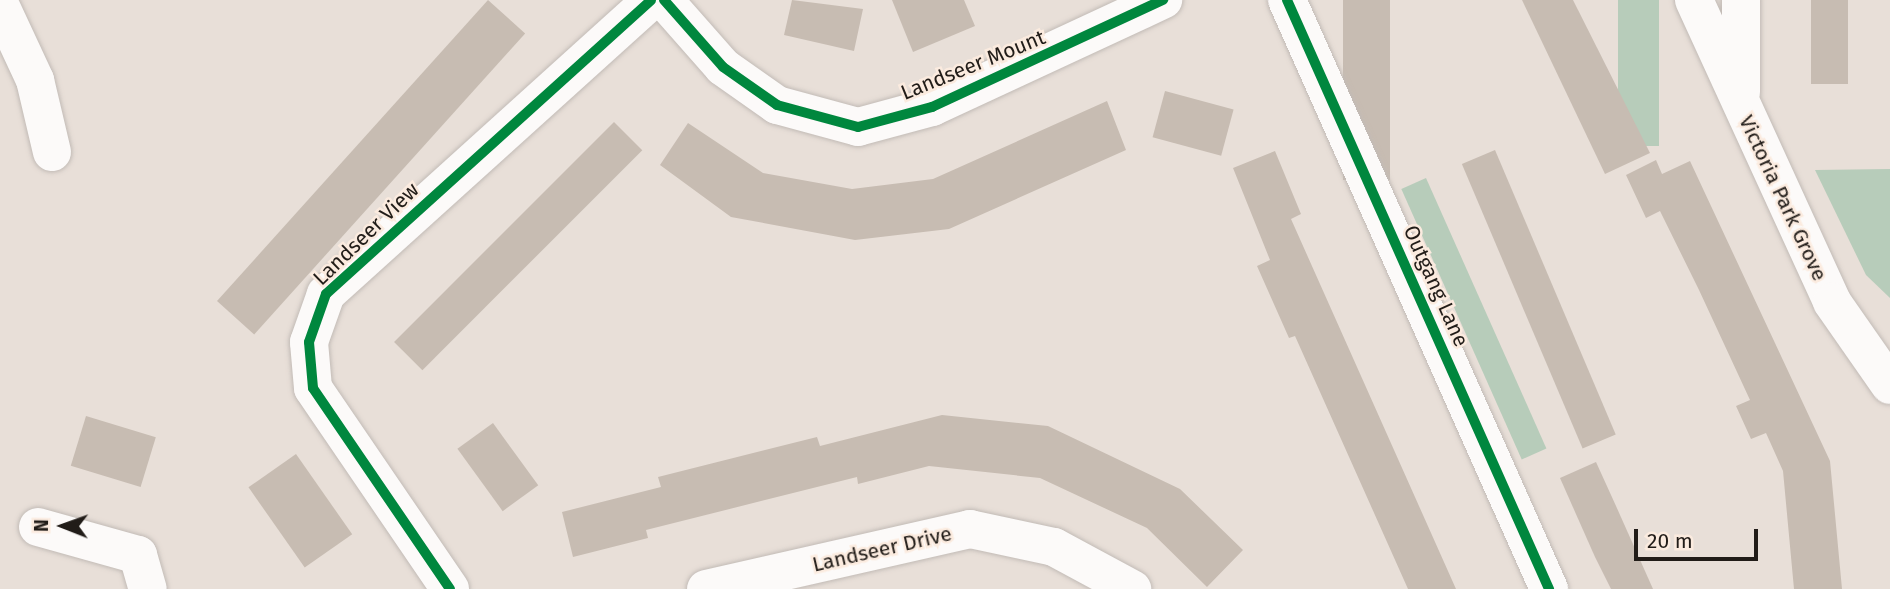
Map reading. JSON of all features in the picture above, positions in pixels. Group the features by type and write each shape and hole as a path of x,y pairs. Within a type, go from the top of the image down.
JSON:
{"street":[{"name":"Landseer View","path":"450,589 313,388 309,342 326,294 651,0"},
{"name":"Landseer Mount","path":"664,0 723,67 777,105 858,127 932,107 1163,0"},
{"name":"Outgang Lane","path":"1287,0 1549,589"},
{"name":"Victoria Park Grove","path":"1694,0 1741,110 1832,302 1890,385"},
{"path":"1741,0 1741,110"},
{"path":"4,5 36,80 52,152"},
{"path":"38,527 138,555 148,589"},
{"name":"Landseer Drive","path":"706,589 765,583 970,529 1055,547 1132,589"}],"green space":[{"path":"1618,0 1659,0 1659,146 1618,146"},
{"path":"1890,169 1890,298 1866,275 1815,170"},
{"path":"1426,178 1546,448 1522,459 1401,189"}],"building":[{"path":"488,0 525,33 254,334 217,301"},
{"path":"792,0 863,9 854,51 784,35"},
{"path":"892,0 964,0 975,26 913,52"},
{"path":"1343,0 1390,0 1390,180 1343,180"},
{"path":"1522,0 1573,0 1650,153 1605,174"},
{"path":"1811,0 1848,0 1848,84 1811,84"},
{"path":"1165,91 1234,109 1221,156 1153,137"},
{"path":"1107,101 1126,150 949,229 855,240 731,217 660,165 688,123 763,173 852,189 933,179"},
{"path":"614,122 642,150 422,370 394,342"},
{"path":"1495,150 1616,434 1583,449 1462,164"},
{"path":"1275,151 1301,214 1291,219 1456,589 1408,589 1295,336 1289,338 1257,266 1270,260 1233,168"},
{"path":"1656,160 1662,174 1690,161 1830,461 1842,589 1794,589 1783,471 1766,433 1751,439 1736,406 1750,400 1699,290 1660,211 1646,218 1626,175"},
{"path":"942,415 1048,426 1180,489 1243,550 1207,587 1147,528 1040,478 929,466 858,484 857,477 646,530 648,538 573,557 562,512 661,487 658,477 817,437 820,446"},
{"path":"86,416 156,437 141,487 71,466"},
{"path":"493,423 538,485 503,511 457,449"},
{"path":"296,454 352,534 305,568 248,487"},
{"path":"1596,462 1653,589 1611,589 1595,557 1560,478"}],"cycle path":[{"path":"450,589 313,388 309,342 326,294 651,0"},
{"path":"664,0 723,67 777,105 858,127 932,107 1163,0"},
{"path":"1287,0 1549,589"}]}
